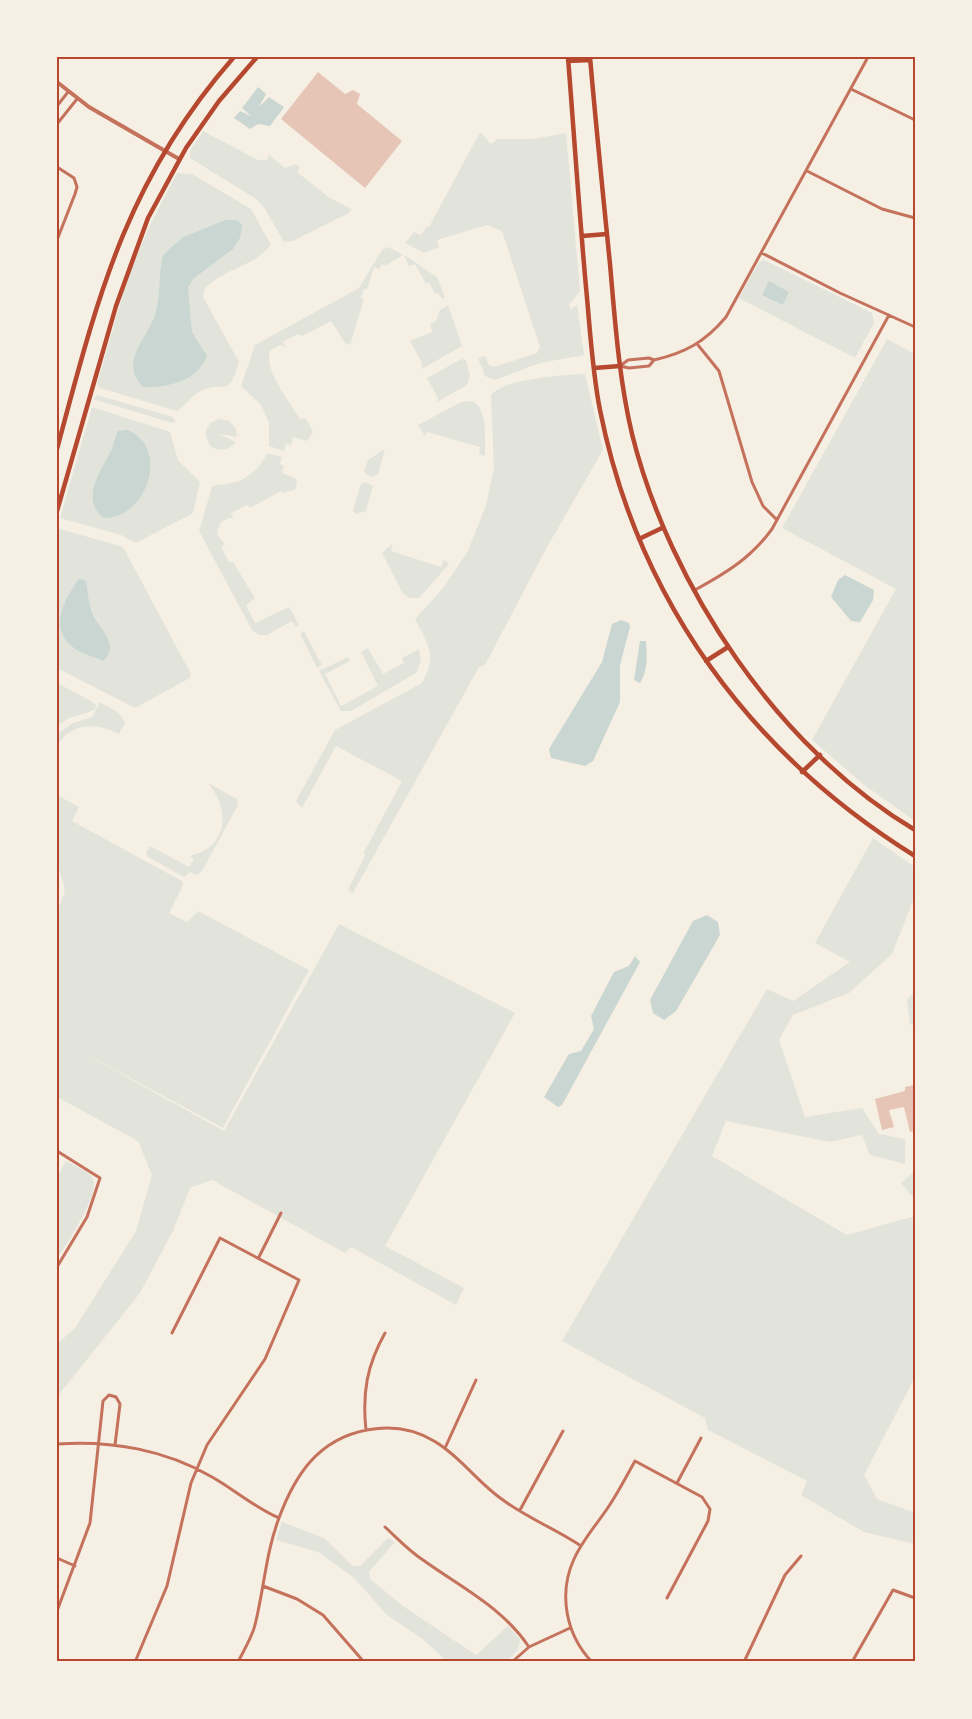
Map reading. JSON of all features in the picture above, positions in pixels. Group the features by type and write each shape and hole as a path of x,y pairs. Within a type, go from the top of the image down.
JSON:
{"main road":[{"path":"57,449 113,254 133,209 164,151 192,108 234,57"},
{"path":"57,511 126,273 149,215 178,159 219,101 257,57"},
{"path":"915,830 878,804 820,755 768,702 728,647 694,591 662,528 633,435 620,366 590,59 568,59 594,368 607,442 639,539 666,596 706,661 750,719 829,797 915,856"},
{"path":"582,236 607,234"},
{"path":"594,368 620,366"},
{"path":"639,539 662,528"},
{"path":"706,661 728,647"},
{"path":"802,772 820,755"}],"street":[{"path":"620,366 628,360 649,358 654,360 674,356 698,345 726,317 868,57"},
{"path":"57,82 77,99 178,159"},
{"path":"850,89 915,120"},
{"path":"57,105 68,92"},
{"path":"57,124 77,99"},
{"path":"57,167 74,177 76,183 75,194 57,240"},
{"path":"807,171 882,209 915,218"},
{"path":"762,253 915,327"},
{"path":"694,591 743,561 758,548 777,520 888,315"},
{"path":"698,345 719,371 752,482 763,506 777,520"},
{"path":"620,366 629,368 649,366 654,360"},
{"path":"57,1151 100,1178 78,1236 57,1267"},
{"path":"259,1257 281,1213"},
{"path":"135,1662 168,1586 197,1469 213,1436 265,1359 299,1280 220,1238 172,1333"},
{"path":"366,1430 364,1394 366,1377 372,1358 385,1333"},
{"path":"445,1448 476,1380"},
{"path":"57,1611 90,1523 103,1401 112,1395 120,1404 115,1445"},
{"path":"238,1662 254,1627 269,1551 279,1518 309,1463 343,1437 366,1430 403,1430 431,1439 445,1448 492,1492 581,1546"},
{"path":"519,1510 563,1431"},
{"path":"677,1483 701,1438"},
{"path":"57,1444 99,1443 160,1455 197,1469 262,1511 279,1518"},
{"path":"592,1662 581,1649 570,1628 566,1608 566,1585 574,1559 581,1546 609,1506 635,1461 702,1497 710,1509 708,1521 667,1598"},
{"path":"385,1527 422,1559 487,1601 516,1628 529,1647"},
{"path":"744,1662 785,1575 801,1556"},
{"path":"57,1558 75,1566"},
{"path":"263,1586 297,1599 323,1615 364,1662"},
{"path":"852,1662 893,1590 915,1598"},
{"path":"512,1662 529,1647 570,1628"}],"shaded area":[{"path":"258,87 266,94 259,107 269,97 284,107 270,126 258,124 250,129 234,118 240,111 251,116 242,108"},
{"path":"203,131 258,160 267,160 269,155 285,168 296,164 300,167 297,172 330,198 351,209 349,213 293,241 284,242 265,209 256,199 190,158 190,151"},
{"path":"480,132 491,144 498,139 533,139 566,133 580,291 569,305 571,309 577,305 584,355 540,363 495,380 485,376 478,358 485,356 489,365 494,367 537,353 540,347 502,231 487,225 437,240 439,247 424,253 405,243 414,232 421,235 427,226 429,227"},
{"path":"177,173 192,174 251,209 271,245 256,258 219,277 204,290 203,297 239,362 228,385 199,392 177,411 100,388 97,384 127,280 150,225"},
{"path":"226,220 237,220 242,225 240,238 233,249 193,279 188,288 192,332 207,356 203,365 197,372 181,381 162,386 143,387 133,368 134,358 156,311 163,255 183,237"},
{"path":"389,247 403,255 385,266 381,264 380,269 374,267 367,289 364,289 361,298 364,299 350,345 345,343 331,321 302,336 298,334 283,342 285,347 280,345 270,351 269,359 274,377 300,419 306,418 313,432 307,441 293,437 291,445 286,444 284,451 269,446 269,423 261,405 241,386 255,345 359,288 382,250"},
{"path":"404,255 437,277 445,297 442,299 438,293 435,294 429,282 426,284 415,264 409,266"},
{"path":"764,260 872,313 874,323 855,358 739,298 759,262"},
{"path":"769,281 789,292 783,305 762,295"},
{"path":"448,305 462,346 422,369 421,361 410,341 432,332 430,324 436,321 440,310"},
{"path":"887,339 915,354 915,821 863,784 812,740 896,589 782,528"},
{"path":"462,359 466,360 470,376 467,385 437,402 438,398 427,378"},
{"path":"585,374 603,450 547,547 485,665 479,667 353,893 348,890 365,856 364,852 402,781 336,746 302,808 296,801 335,730 422,683 427,673 429,650 415,619 443,588 468,551 486,505 494,469 491,395 498,389 522,381"},
{"path":"97,395 173,417 175,421 172,423 93,399"},
{"path":"472,401 481,410 483,417 485,456 479,454 480,447 427,432 425,436 418,425 461,402"},
{"path":"92,407 170,432 178,460 200,482 193,513 136,543 121,535 60,518"},
{"path":"219,419 229,421 236,429 237,437 219,434 236,442 224,450 210,446 205,433 210,423"},
{"path":"128,430 141,439 148,452 150,466 148,482 132,507 119,515 104,518 93,503 94,486 118,431"},
{"path":"385,449 378,474 373,477 367,475 364,471 368,460"},
{"path":"267,453 282,457 280,464 284,466 282,473 295,478 297,482 295,490 283,493 281,491 250,508 247,505 231,513 233,519 229,518 220,523 217,534 225,545 221,547 229,562 233,562 255,598 246,605 255,623 289,607 299,625 296,627 292,621 267,635 259,635 252,630 199,531 212,487 245,478 256,470"},
{"path":"365,482 373,486 366,511 355,514 353,510 361,484"},
{"path":"57,528 123,547 191,674 190,678 135,708 57,668"},
{"path":"392,544 391,551 441,567 444,560 449,564 419,598 409,598 402,592 382,553"},
{"path":"845,575 874,590 873,600 860,622 851,621 831,597 838,580"},
{"path":"81,579 86,581 91,610 109,642 108,655 103,661 77,650 62,634 60,625 63,607 72,589"},
{"path":"621,620 629,623 630,627 620,665 620,702 593,761 585,766 551,758 549,749 602,662 612,624"},
{"path":"304,631 322,665 317,668 300,634"},
{"path":"640,641 646,641 647,658 640,683 634,680"},
{"path":"368,648 383,674 404,663 402,658 419,649 421,661 416,673 351,711 341,711 319,671 348,657 350,661 325,674 341,706 378,686 361,652"},
{"path":"57,683 91,701 96,705 95,710 69,718 57,726"},
{"path":"100,702 119,713 125,723 119,734 93,726 85,727 70,732 57,745 57,734 73,723 92,717"},
{"path":"208,783 237,799 238,805 202,871 196,875 190,872 184,877 148,857 146,853 150,846 189,867 194,859 190,856 203,851 212,844 219,836 222,815 220,804"},
{"path":"57,795 79,807 72,821 182,881 183,885 169,913 187,922 198,911 309,970 223,1128 78,1050 224,1131 339,924 515,1013 385,1246 464,1288 456,1305 351,1247 345,1253 212,1180 190,1188 173,1231 140,1293 57,1397 57,1344 75,1328 136,1231 152,1175 138,1141 57,1097 57,910 64,895 64,886 56,854"},
{"path":"873,838 915,867 915,896 892,954 849,993 793,1015 779,1040 805,1117 862,1108 879,1134 905,1139 905,1164 870,1155 862,1135 830,1142 726,1121 712,1156 847,1235 915,1216 915,1377 864,1475 877,1499 915,1513 915,1544 864,1532 801,1495 807,1481 708,1430 705,1418 562,1341 767,989 793,1001 850,962 815,943"},
{"path":"707,915 718,922 720,935 676,1011 664,1020 653,1013 650,1000 693,921"},
{"path":"635,956 640,962 562,1105 558,1107 544,1097 569,1054 581,1051 594,1029 591,1016 614,972 629,966"},
{"path":"915,991 915,1026 910,1024 907,1000"},
{"path":"66,1161 88,1173 93,1179 94,1186 81,1220 57,1259 57,1177"},
{"path":"915,1171 915,1200 901,1183"},
{"path":"282,1522 324,1538 353,1566 360,1566 388,1538 395,1542 369,1572 370,1579 403,1606 476,1655 508,1626 520,1639 518,1650 506,1662 443,1662 443,1658 424,1640 387,1615 354,1578 318,1552 276,1540"}],"building":[{"path":"318,72 345,94 353,90 360,94 357,104 402,141 365,188 281,119"},
{"path":"914,1085 915,1131 910,1132 904,1107 889,1110 894,1127 882,1130 875,1099 905,1091 905,1087"}]}
